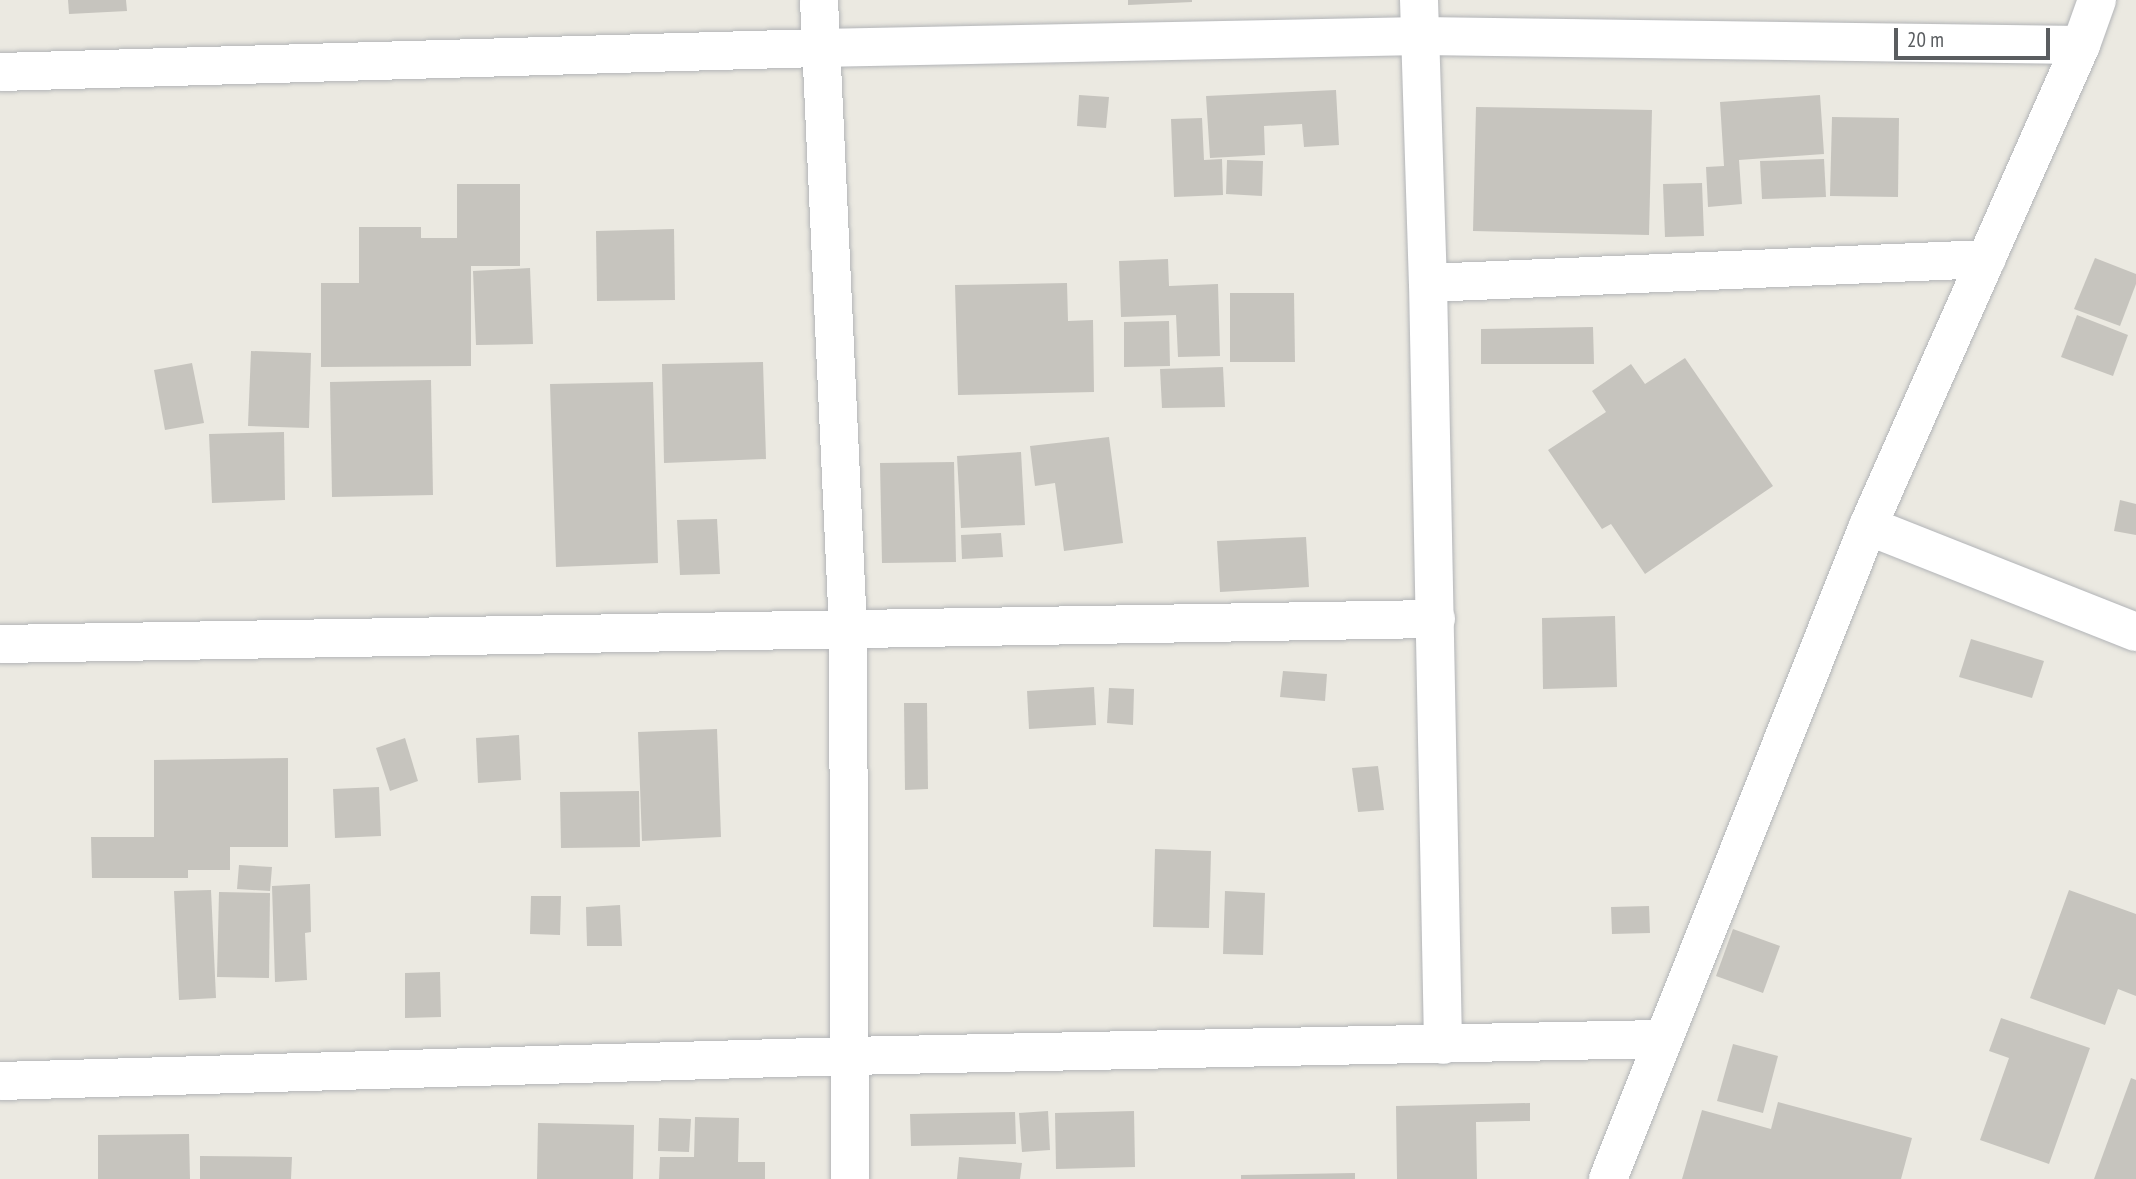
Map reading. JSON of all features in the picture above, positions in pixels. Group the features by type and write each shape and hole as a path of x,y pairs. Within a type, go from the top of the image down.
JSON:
{"street":[{"path":"818,0 848,631 850,1179"},
{"path":"1608,1179 1868,526 2081,45 2097,0"},
{"path":"1420,18 1436,619 1443,1045"},
{"path":"0,72 819,48 1420,18 2081,45"},
{"path":"1428,283 1986,258"},
{"path":"1868,526 2136,632"},
{"path":"0,644 1436,619"},
{"path":"0,1081 848,1056 1662,1040"}],"building":[{"path":"68,0 126,0 127,11 69,14"},
{"path":"1128,0 1192,0 1192,2 1128,5"},
{"path":"1336,90 1339,145 1304,147 1302,124 1264,126 1265,155 1210,158 1206,96"},
{"path":"1079,95 1109,97 1106,128 1077,126"},
{"path":"1820,95 1824,154 1739,160 1742,204 1708,207 1706,167 1724,166 1720,102"},
{"path":"1476,107 1652,110 1649,235 1473,231"},
{"path":"1832,117 1899,118 1898,197 1830,196"},
{"path":"1202,118 1204,160 1222,159 1223,195 1174,197 1171,119"},
{"path":"1824,159 1826,197 1762,199 1760,161"},
{"path":"1227,160 1263,161 1262,196 1226,194"},
{"path":"1702,183 1704,236 1665,237 1663,184"},
{"path":"457,184 520,184 520,266 471,266 471,366 321,367 321,283 359,283 359,227 421,227 421,238 457,238"},
{"path":"674,229 675,300 597,301 596,231"},
{"path":"2095,258 2136,274 2136,284 2120,326 2074,309"},
{"path":"1168,259 1169,286 1218,284 1220,356 1178,357 1176,315 1121,317 1119,261"},
{"path":"530,268 533,344 476,345 473,271"},
{"path":"1067,283 1068,321 1093,320 1094,392 958,395 955,285"},
{"path":"1230,293 1294,293 1295,362 1230,362"},
{"path":"2077,315 2128,335 2113,376 2061,357"},
{"path":"1169,321 1170,366 1124,367 1124,322"},
{"path":"1593,327 1594,364 1481,364 1481,329"},
{"path":"251,351 311,353 309,428 248,426"},
{"path":"1685,358 1773,486 1645,574 1611,524 1602,529 1548,450 1606,412 1592,391 1631,364 1645,384"},
{"path":"763,362 766,459 664,463 662,364"},
{"path":"192,363 204,423 165,430 154,370"},
{"path":"1223,367 1225,407 1162,408 1160,369"},
{"path":"431,380 433,495 332,497 330,382"},
{"path":"653,382 658,563 556,567 550,384"},
{"path":"284,432 285,500 212,503 209,434"},
{"path":"1109,437 1123,543 1064,551 1055,483 1035,486 1030,446"},
{"path":"1021,452 1025,525 961,528 957,456"},
{"path":"954,462 956,562 882,563 880,463"},
{"path":"2120,500 2136,504 2136,535 2114,531"},
{"path":"717,519 720,574 680,575 677,520"},
{"path":"1001,533 1003,557 962,559 961,535"},
{"path":"1306,537 1309,587 1220,592 1217,541"},
{"path":"1615,616 1617,687 1543,689 1542,618"},
{"path":"1971,639 2044,661 2032,698 1959,677"},
{"path":"1283,671 1327,674 1325,701 1280,697"},
{"path":"1094,687 1096,725 1029,729 1027,691"},
{"path":"1109,688 1134,689 1133,725 1107,723"},
{"path":"904,703 927,703 928,789 905,790"},
{"path":"717,729 721,837 642,841 638,732"},
{"path":"519,735 521,780 478,783 476,738"},
{"path":"405,738 418,781 390,791 376,748"},
{"path":"288,758 288,847 230,847 230,870 188,870 188,878 92,878 91,837 154,837 154,760"},
{"path":"1378,766 1384,810 1358,812 1352,768"},
{"path":"379,787 381,836 335,838 333,789"},
{"path":"639,791 640,847 561,848 560,792"},
{"path":"1155,849 1211,851 1209,928 1153,927"},
{"path":"239,865 272,867 270,891 237,889"},
{"path":"310,884 311,932 305,933 307,980 275,982 272,886"},
{"path":"211,890 216,998 179,1000 174,891"},
{"path":"2069,890 2136,914 2136,996 2118,989 2105,1025 2030,998"},
{"path":"1225,891 1265,893 1263,955 1223,954"},
{"path":"219,892 270,893 269,978 217,977"},
{"path":"531,896 561,896 560,935 530,934"},
{"path":"620,905 622,946 587,946 586,907"},
{"path":"1649,906 1650,933 1612,934 1611,907"},
{"path":"1733,929 1780,946 1763,993 1716,976"},
{"path":"440,972 441,1017 405,1018 405,973"},
{"path":"2001,1018 2090,1048 2049,1164 1980,1140 2009,1058 1989,1051"},
{"path":"1733,1044 1778,1056 1763,1113 1717,1101"},
{"path":"2131,1078 2136,1080 2136,1179 2094,1179"},
{"path":"1778,1102 1912,1138 1901,1179 1682,1179 1702,1110 1771,1129"},
{"path":"1530,1103 1530,1121 1476,1122 1477,1179 1397,1179 1396,1106"},
{"path":"1048,1111 1050,1150 1022,1152 1019,1113"},
{"path":"1134,1111 1135,1167 1056,1169 1055,1113"},
{"path":"1015,1112 1016,1144 911,1146 910,1114"},
{"path":"695,1117 739,1118 738,1162 765,1162 765,1179 659,1179 660,1157 694,1157"},
{"path":"659,1118 691,1119 689,1152 658,1151"},
{"path":"538,1123 634,1125 633,1179 537,1179"},
{"path":"189,1134 190,1179 98,1179 98,1135"},
{"path":"200,1156 292,1157 291,1179 200,1179"},
{"path":"959,1157 1022,1163 1020,1179 957,1179"},
{"path":"1355,1173 1355,1179 1241,1179 1241,1175"}]}
